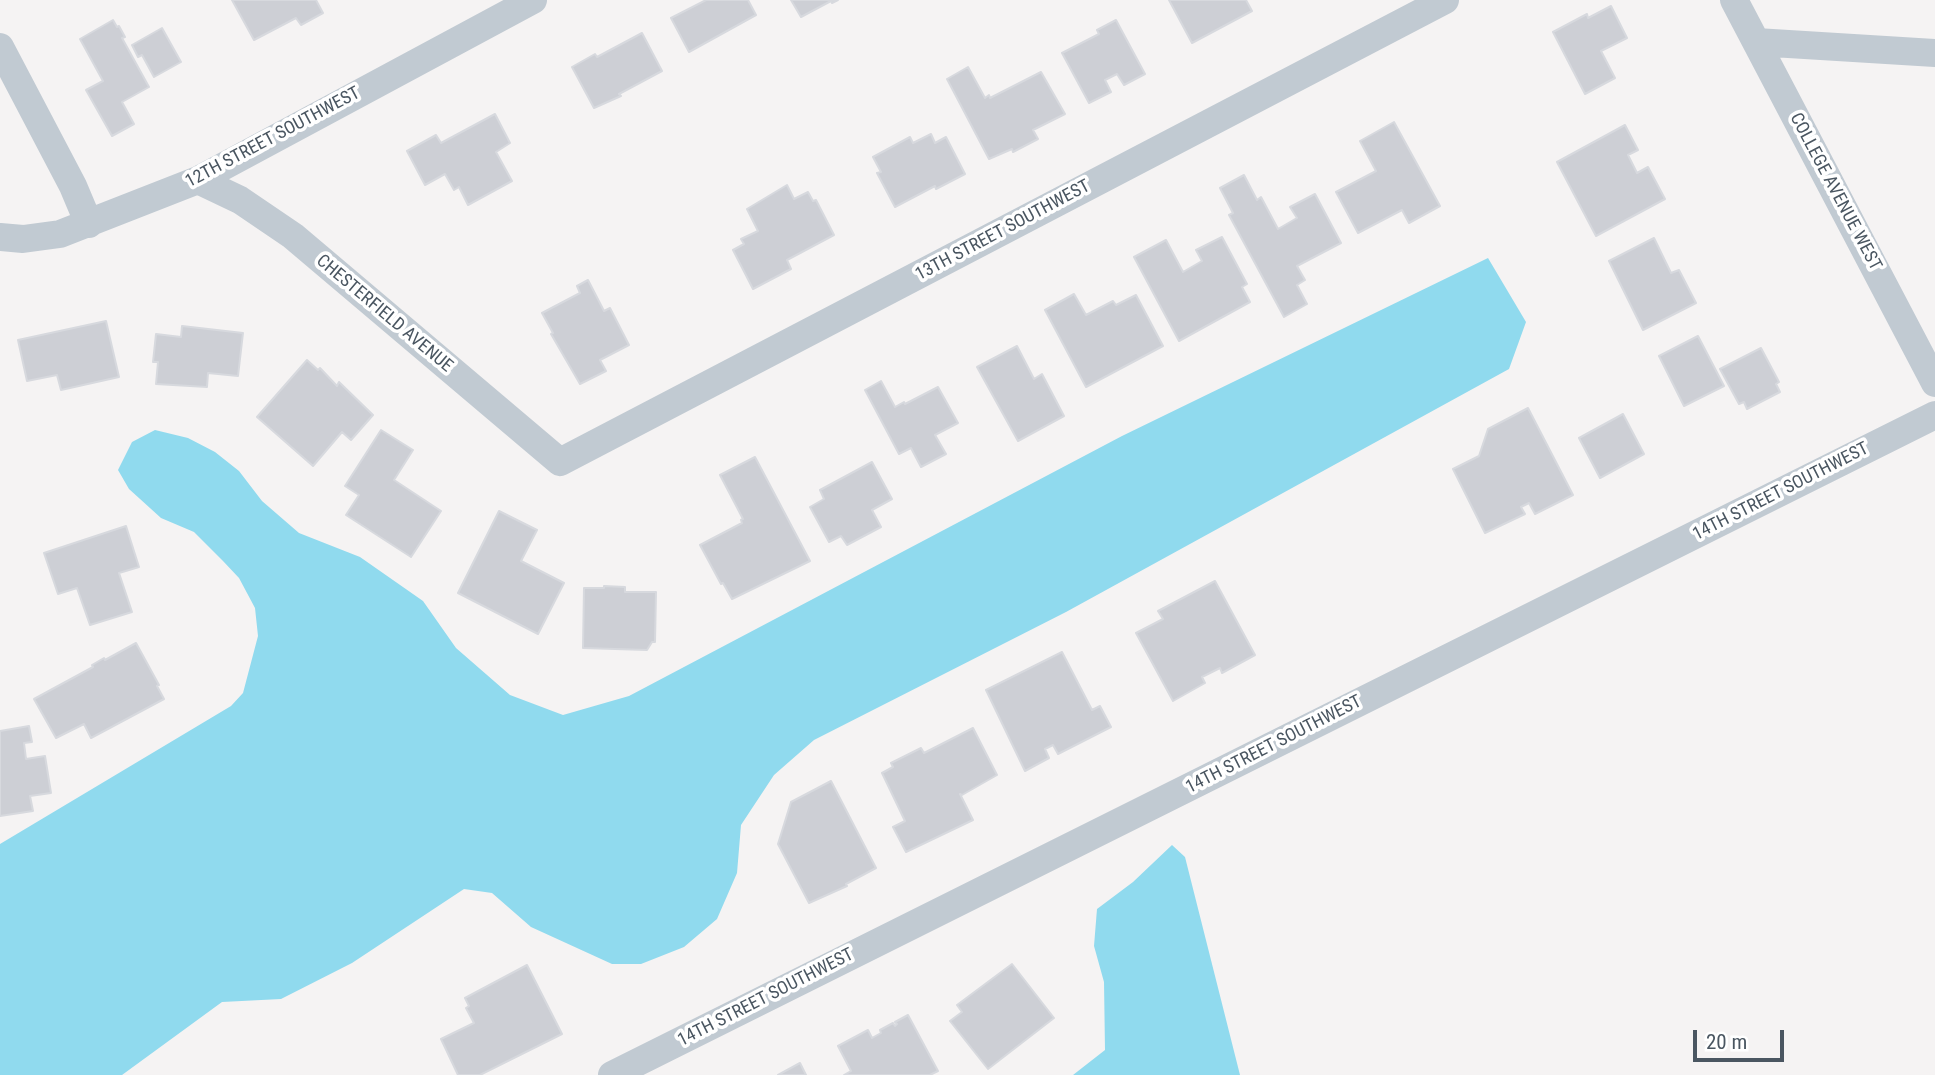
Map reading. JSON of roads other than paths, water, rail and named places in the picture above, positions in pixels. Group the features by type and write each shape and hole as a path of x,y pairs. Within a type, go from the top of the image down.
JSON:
{"street":[{"name":"12TH STREET SOUTHWEST","path":"0,237 23,239 61,234 198,180 533,0"},
{"name":"13TH STREET SOUTHWEST","path":"560,462 1445,0"},
{"name":"COLLEGE AVENUE WEST","path":"1734,0 1935,383"},
{"path":"1756,42 1935,53"},
{"path":"0,47 73,186 89,224"},
{"name":"CHESTERFIELD AVENUE","path":"198,180 240,200 293,236 560,462"},
{"name":"14TH STREET SOUTHWEST","path":"612,1075 1935,415"}],"water":[{"path":"1488,258 1526,322 1509,369 1066,612 814,740 774,775 741,825 737,873 717,919 684,947 641,964 612,964 531,927 492,893 464,889 352,963 281,999 222,1002 122,1075 0,1075 0,844 231,706 243,693 258,636 255,608 239,578 194,532 161,518 129,489 118,470 132,442 155,430 188,438 215,452 239,471 262,501 299,533 360,557 423,601 456,648 510,695 563,715 629,696 1122,436"},
{"path":"1172,845 1185,857 1240,1075 1073,1075 1105,1050 1104,982 1094,946 1097,909 1133,882"}]}
